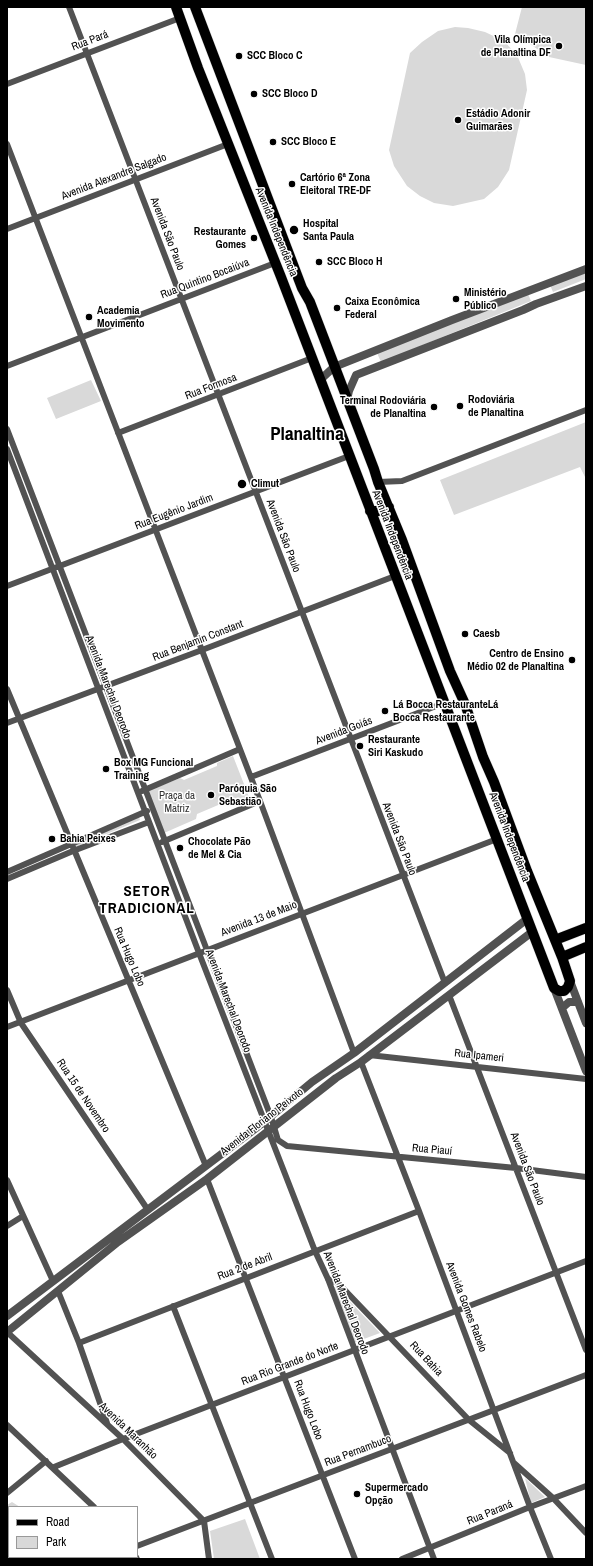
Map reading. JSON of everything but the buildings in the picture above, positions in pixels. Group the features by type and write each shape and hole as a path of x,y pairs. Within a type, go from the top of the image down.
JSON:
{"main road":[{"name":"Avenida Independência","path":"176,7 198,68 281,277 554,988"},
{"name":"Avenida Independência","path":"195,7 302,288 310,302 378,482 394,520 450,671 468,712 483,757 498,792 570,981"},
{"path":"198,68 206,70 216,62"},
{"path":"205,84 211,76 215,75 222,78"},
{"path":"281,277 298,277"},
{"path":"287,293 294,287 302,288"},
{"path":"370,511 380,511 389,507"},
{"path":"375,524 385,516 388,516 394,520"},
{"path":"460,743 469,744 477,741"},
{"path":"468,765 474,756 483,757"},
{"path":"511,878 517,880 520,879 524,877 527,871"},
{"path":"520,899 526,890 536,893"},
{"path":"555,940 583,929 586,947 562,957"},
{"path":"554,988 559,991 564,991 568,988 570,981"}],"street":[{"name":"Avenida São Paulo","path":"69,7 402,875 445,983"},
{"name":"Rua Pará","path":"7,84 180,18"},
{"path":"7,144 260,800 354,1053"},
{"name":"Avenida Alexandre Salgado","path":"7,229 228,144"},
{"name":"Rua Quintino Bocaiúva","path":"7,366 275,263"},
{"path":"320,380 334,367 586,269"},
{"path":"548,283 546,292 553,297"},
{"path":"347,400 356,375 553,297 586,286"},
{"path":"531,290 536,296 536,304"},
{"path":"374,352 374,357 380,366"},
{"name":"Rua Formosa","path":"118,434 312,358"},
{"path":"378,482 402,481 586,410"},
{"name":"Avenida Marechal Deorodo","path":"7,429 206,950 267,1120"},
{"name":"Avenida Marechal Deorodo","path":"7,449 199,953 271,1130 315,1251 328,1279 434,1559"},
{"name":"Rua Eugênio Jardim","path":"7,586 349,456"},
{"name":"Rua Benjamin Constant","path":"7,723 395,576"},
{"name":"Rua Hugo Lobo","path":"7,689 73,851 206,1166"},
{"name":"Avenida Goiás","path":"251,777 444,703"},
{"path":"138,793 240,749"},
{"path":"157,844 260,800"},
{"path":"7,875 71,844 152,809"},
{"path":"7,875 149,822"},
{"name":"Avenida 13 de Maio","path":"7,1027 496,839"},
{"name":"Avenida Floriano Peixoto","path":"7,1332 58,1291 116,1238 129,1223 267,1120 312,1082 354,1053 527,919"},
{"name":"Avenida Floriano Peixoto","path":"7,1316 116,1238 135,1230 207,1179 336,1078 361,1062 532,932"},
{"path":"484,953 491,964"},
{"name":"Avenida Independência","path":"570,981 586,1023"},
{"name":"Avenida Independência","path":"554,988 586,1071"},
{"name":"Rua 15 de Novembro","path":"7,990 20,1023 148,1210"},
{"name":"Avenida São Paulo","path":"449,995 586,1350"},
{"path":"562,1008 569,1002 578,1002"},
{"path":"411,1009 409,1014 411,1017 413,1019 419,1018"},
{"path":"396,1020 402,1019 405,1021 406,1024 404,1029"},
{"name":"Rua Ipameri","path":"369,1055 586,1079"},
{"name":"Avenida Gomes Rabelo","path":"361,1062 551,1559"},
{"path":"331,1068 331,1076 336,1078"},
{"path":"312,1082 318,1084 319,1091"},
{"name":"Avenida Marechal Deorodo","path":"271,1130 278,1140"},
{"name":"Rua Piauí","path":"278,1140 287,1146 516,1168 586,1177"},
{"name":"Rua Hugo Lobo","path":"207,1179 355,1559"},
{"path":"7,1180 53,1282"},
{"path":"182,1184 183,1189 189,1191"},
{"path":"168,1194 173,1196 175,1201"},
{"name":"Rua 2 de Abril","path":"79,1343 419,1211"},
{"path":"7,1226 23,1216"},
{"path":"129,1223 129,1228 135,1230"},
{"name":"Rua Rio Grande do Norte","path":"54,1468 212,1404 354,1351 586,1261"},
{"name":"Rua Bahia","path":"328,1279 338,1283 469,1420 510,1453"},
{"path":"58,1291 79,1343 107,1424"},
{"path":"173,1306 272,1559"},
{"name":"Avenida Maranhão","path":"7,1332 123,1439 204,1521"},
{"name":"Rua Pernambuco","path":"138,1546 586,1375"},
{"path":"7,1424 93,1506"},
{"path":"7,1493 46,1461"},
{"path":"513,1462 553,1498 586,1533"},
{"name":"Rua Paraná","path":"402,1559 586,1486"},
{"path":"204,1521 209,1559"}],"green space":[{"name":"Vila Olímpica de Planaltina DF","path":"522,7 586,7 586,65 549,57 515,34"},
{"name":"Estádio Adonir Guimarães","path":"455,27 485,32 504,41 517,55 525,74 527,90 509,170 498,187 484,199 453,206 434,203 420,196 407,186 394,166 389,150 410,53 422,42 438,31"},
{"path":"586,271 586,279 553,292 550,285"},
{"path":"528,294 531,301 381,362 377,353"},
{"path":"91,380 101,401 56,419 47,398"},
{"path":"586,422 586,479 580,467 454,515 440,480"},
{"name":"Praça da Matriz","path":"233,756 249,797 234,803 230,800 197,814 196,819 164,833 148,791 180,778 184,780 217,766 217,763"},
{"path":"139,817 140,820 76,847 75,844"},
{"path":"331,1287 336,1287 380,1333 353,1343"},
{"path":"525,1478 545,1497 531,1503"},
{"path":"12,1502 18,1506 8,1506 8,1558 60,1559 7,1559 7,1505"},
{"path":"245,1519 260,1559 214,1559 210,1531"}],"place":[{"name":"Vila Olímpica de Planaltina DF","path":"559,46"},
{"name":"SCC Bloco C","path":"239,56"},
{"name":"SCC Bloco D","path":"254,94"},
{"name":"Estádio Adonir Guimarães","path":"458,120"},
{"name":"SCC Bloco E","path":"273,142"},
{"name":"Cartório 6ª Zona Eleitoral TRE-DF","path":"292,184"},
{"name":"Hospital Santa Paula","path":"294,230"},
{"name":"Restaurante Gomes","path":"254,238"},
{"name":"SCC Bloco H","path":"319,262"},
{"name":"Ministério Público","path":"456,299"},
{"name":"Caixa Econômica Federal","path":"337,308"},
{"name":"Academia Movimento","path":"89,317"},
{"name":"Rodoviária de Planaltina","path":"460,406"},
{"name":"Terminal Rodoviária de Planaltina","path":"434,407"},
{"name":"Climut","path":"242,484"},
{"name":"Caesb","path":"465,634"},
{"name":"Centro de Ensino Médio 02 de Planaltina","path":"572,660"},
{"name":"Lá Bocca RestauranteLá Bocca Restaurante","path":"385,711"},
{"name":"Restaurante Siri Kaskudo","path":"360,746"},
{"name":"Box MG Funcional Training","path":"106,769"},
{"name":"Paróquia São Sebastião","path":"211,795"},
{"name":"Bahia Peixes","path":"52,839"},
{"name":"Chocolate Pão de Mel & Cia","path":"180,848"},
{"name":"Supermercado Opção","path":"357,1494"}],"district":[{"name":"Planaltina","path":"307,435"},
{"name":"SETOR TRADICIONAL","path":"147,900"}]}
